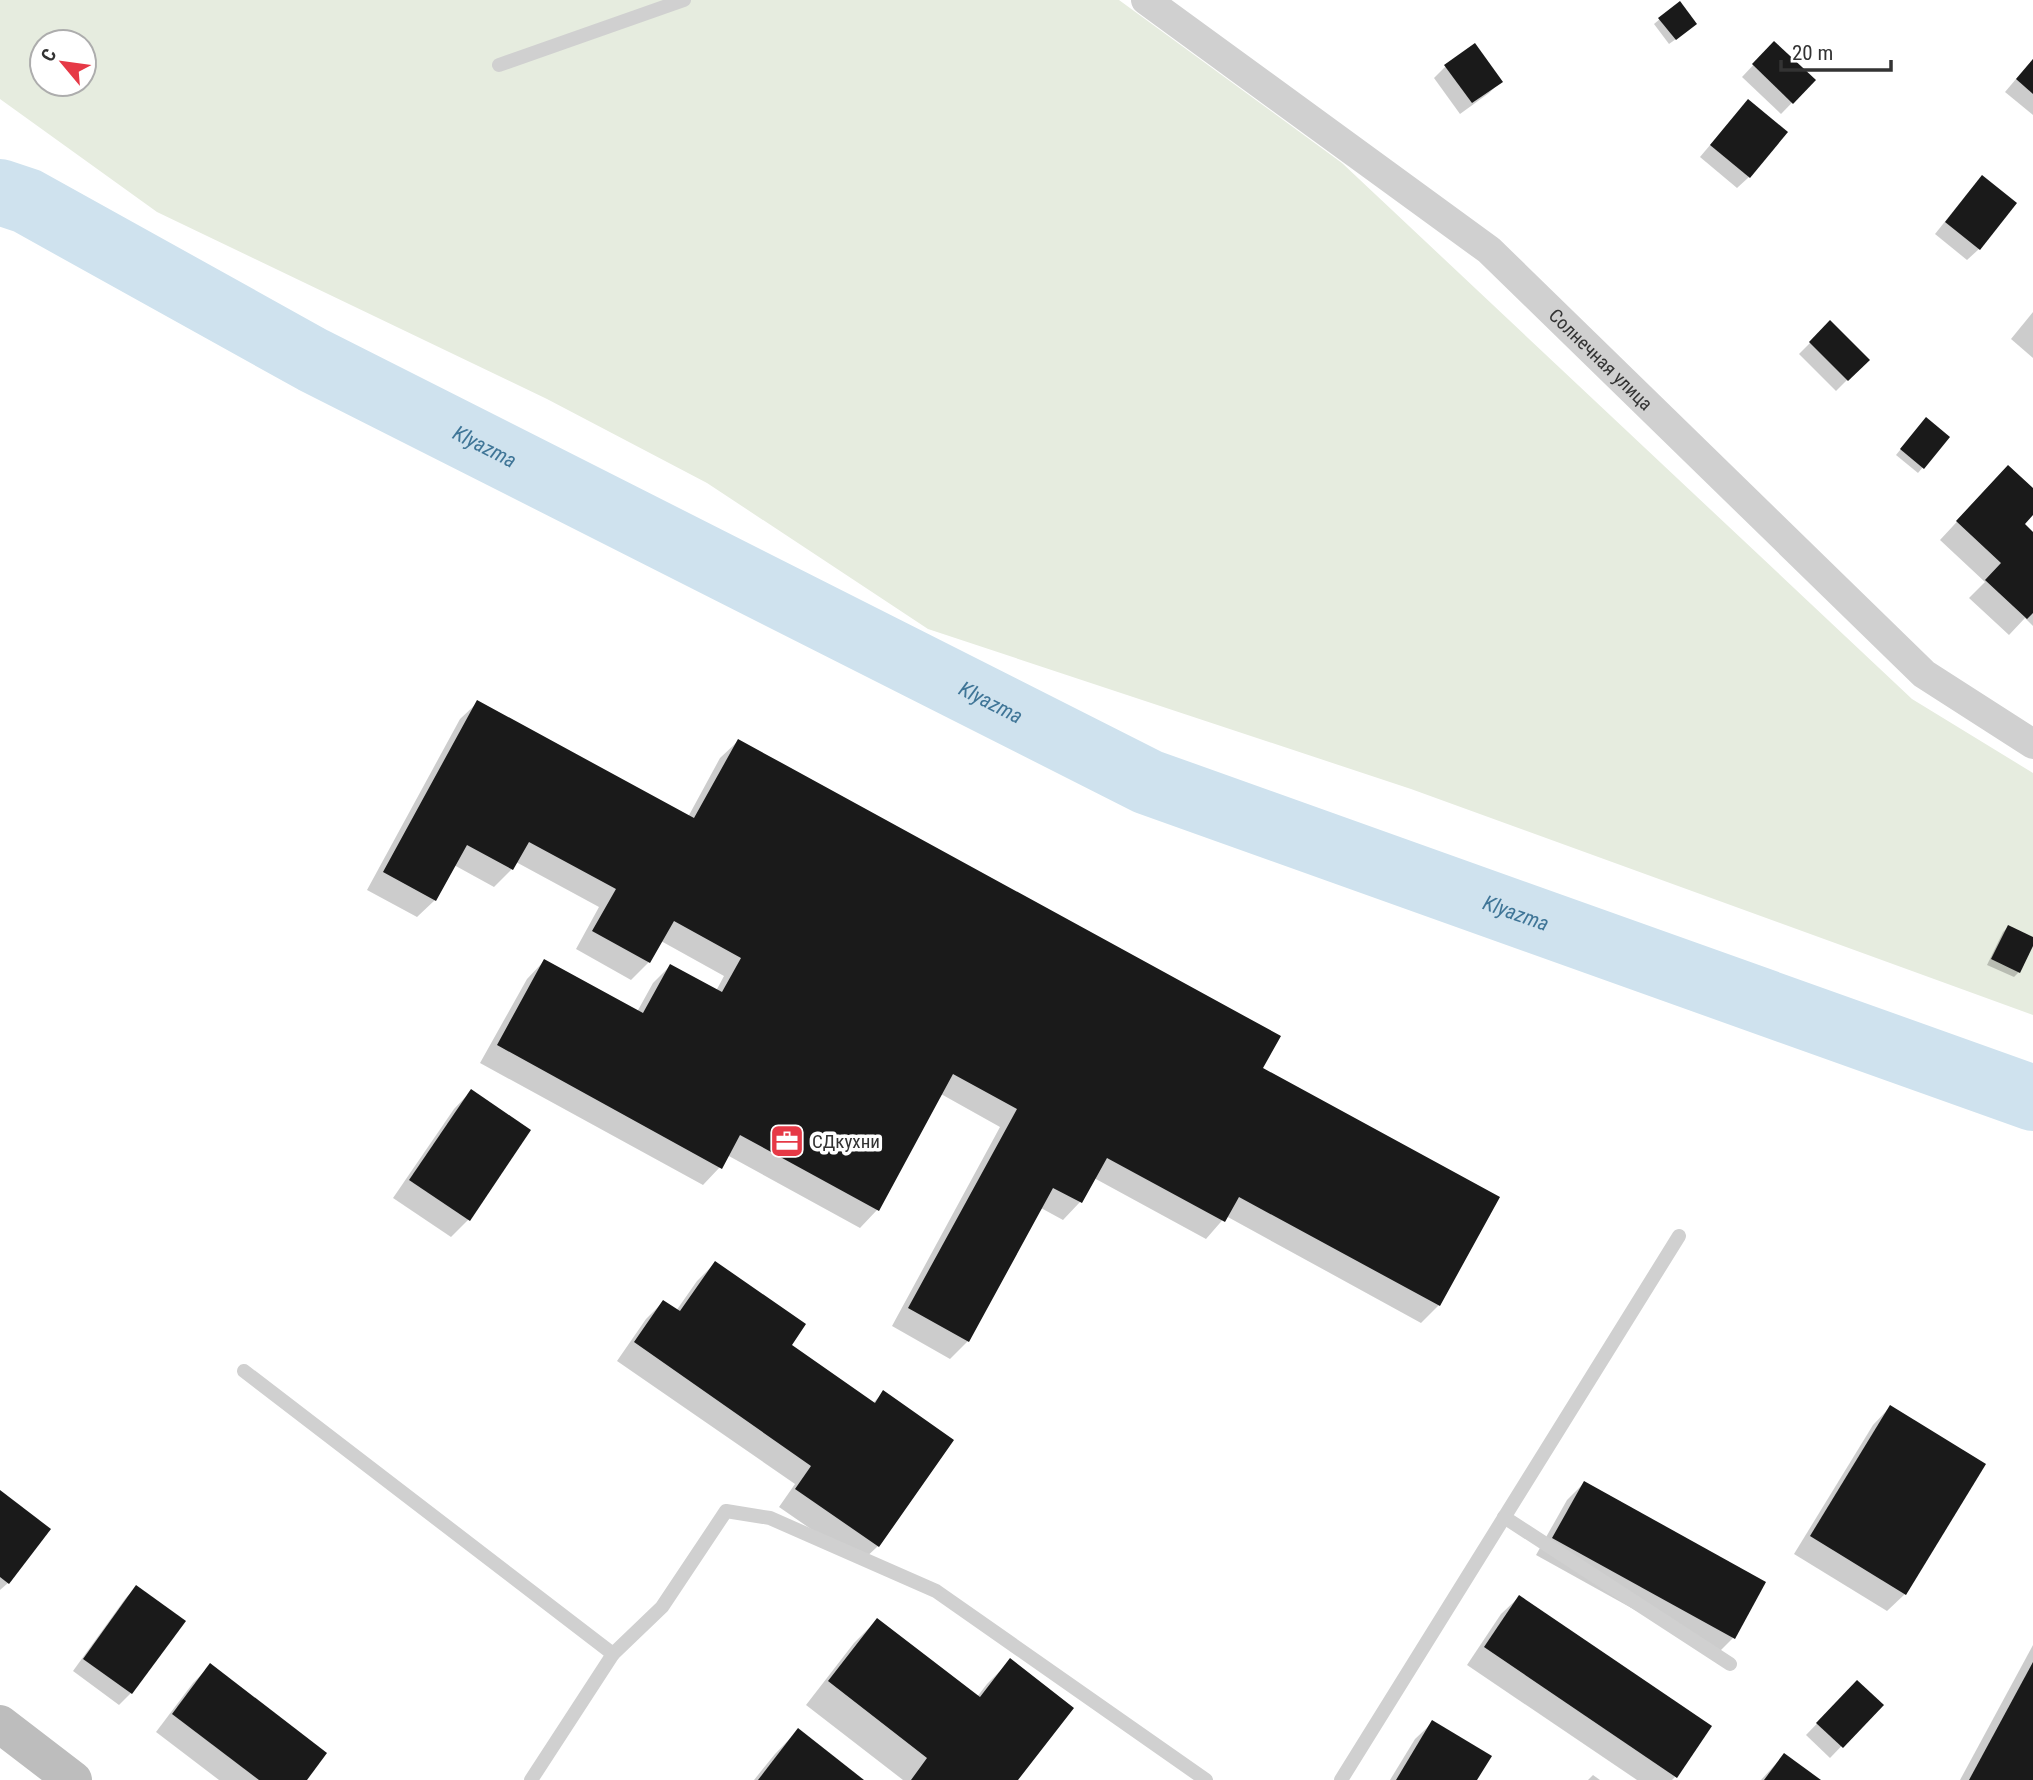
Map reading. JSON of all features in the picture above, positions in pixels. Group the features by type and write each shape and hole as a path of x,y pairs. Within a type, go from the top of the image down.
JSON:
{"main road":[{"path":"0,1724 63,1777"}],"street":[{"name":"Солнечная улица","path":"1146,0 1489,250 1924,674 2033,744"}],"lane":[{"path":"499,65 684,0"},
{"path":"1341,1780 1679,1236"},
{"path":"244,1371 613,1654"},
{"path":"531,1780 613,1654 662,1607 726,1511 770,1518 936,1591 1206,1780"},
{"path":"1504,1517 1730,1664"}],"shaded area":[{"path":"0,0 1119,0 1342,163 1912,699 2033,773 2033,1015 1411,789 928,629 707,483 547,399 157,212 0,99"}],"building":[{"path":"1680,1 1697,24 1676,40 1658,18"},
{"path":"1774,41 1816,80 1793,104 1752,64"},
{"path":"1475,43 1503,82 1472,103 1444,65"},
{"path":"2033,59 2033,94 2016,79"},
{"path":"1748,99 1788,132 1750,178 1710,145"},
{"path":"1982,175 2017,203 1980,250 1945,222"},
{"path":"1830,320 1870,360 1848,381 1809,342"},
{"path":"1926,417 1950,437 1924,469 1900,449"},
{"path":"2008,465 2033,488 2033,515 2025,524 2033,532 2033,613 2027,619 1985,580 2001,563 1956,521"},
{"path":"477,700 694,818 738,739 1281,1036 1263,1068 1500,1197 1440,1306 1239,1197 1225,1222 1107,1158 1082,1203 1053,1188 969,1342 908,1308 1017,1109 953,1074 879,1211 740,1135 722,1169 497,1045 544,959 643,1013 670,964 722,992 741,958 674,921 650,963 592,931 616,889 529,842 513,870 467,845 436,901 383,872"},
{"path":"2008,925 2033,937 2033,946 2020,973 1991,959"},
{"path":"471,1089 531,1130 470,1221 409,1180"},
{"path":"715,1261 806,1324 792,1345 875,1403 883,1390 954,1440 879,1547 795,1489 811,1466 634,1342 663,1300 680,1311"},
{"path":"1890,1405 1986,1464 1906,1595 1810,1536"},
{"path":"1584,1481 1766,1582 1735,1639 1552,1538"},
{"path":"0,1490 51,1529 9,1584 0,1577"},
{"path":"136,1585 186,1621 132,1694 83,1659"},
{"path":"1519,1595 1712,1726 1677,1778 1484,1647"},
{"path":"877,1618 980,1697 1010,1658 1074,1708 1018,1780 911,1780 927,1758 828,1681"},
{"path":"2033,1662 2033,1780 1969,1780"},
{"path":"210,1663 327,1753 307,1780 259,1780 172,1714"},
{"path":"1857,1680 1884,1705 1843,1748 1816,1723"},
{"path":"1432,1720 1492,1756 1477,1780 1396,1780"},
{"path":"798,1728 864,1780 758,1780"},
{"path":"1784,1753 1821,1780 1764,1780"}],"waterway":[{"name":"Klyazma","path":"0,192 27,201 313,360 1148,782 2033,1098"}],"place":[{"name":"СДкухни","path":"787,1141"}]}
